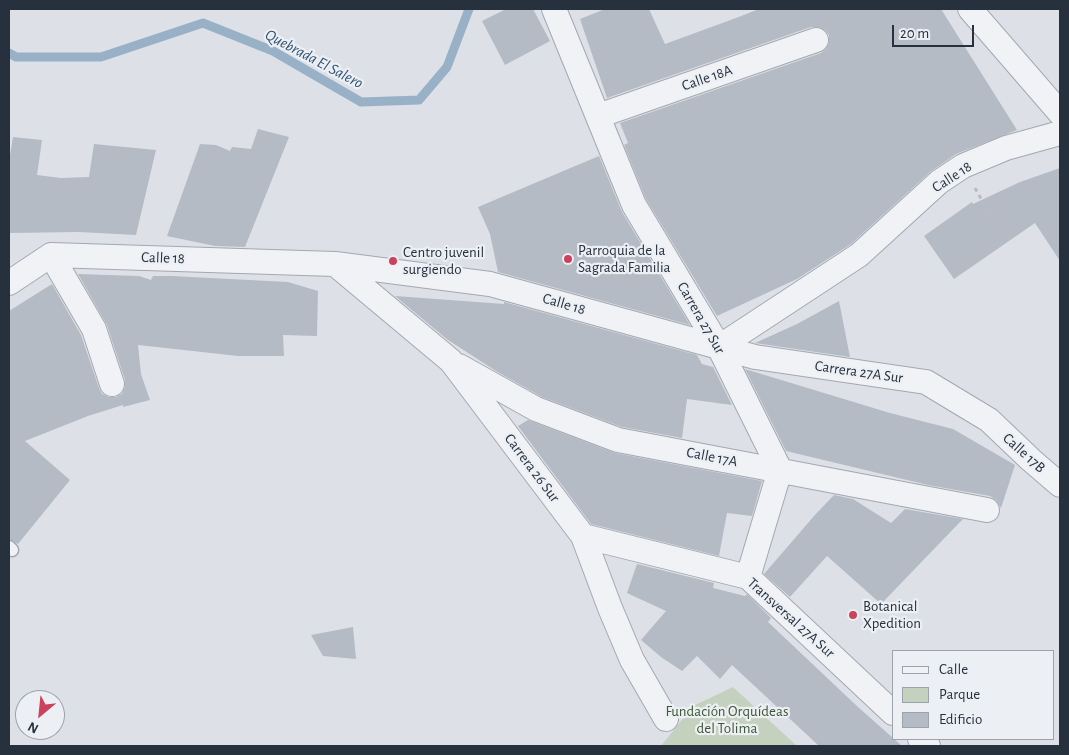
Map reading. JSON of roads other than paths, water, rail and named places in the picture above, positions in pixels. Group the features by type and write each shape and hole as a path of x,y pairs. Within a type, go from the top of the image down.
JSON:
{"street":[{"name":"Carrera 27 Sur","path":"554,9 634,205 719,347 780,470"},
{"path":"970,9 1060,114"},
{"name":"Calle 18A","path":"598,116 816,40"},
{"name":"Calle 18","path":"50,255 335,264 490,284 719,347 859,255 939,182 963,166 1006,148 1060,133"},
{"path":"9,282 50,255 94,329 112,384"},
{"name":"Carrera 26 Sur","path":"335,264 451,361 583,536 632,660 666,719"},
{"name":"Carrera 27A Sur","path":"719,347 755,357 926,382 989,420"},
{"name":"Calle 17A","path":"451,361 536,409 618,440 987,510"},
{"name":"Calle 17B","path":"989,420 1060,485"},
{"path":"748,577 780,470"},
{"name":"Transversal 27A Sur","path":"583,536 748,577 892,712"}],"waterway":[{"name":"Quebrada El Salero","path":"9,53 16,57 101,57 203,23 273,51 361,102 419,100 447,67 469,9"}],"place":[{"name":"Parroquia de la Sagrada Familia","path":"568,259"},
{"name":"Centro juvenil surgiendo","path":"393,261"},
{"name":"Botanical Xpedition","path":"853,615"}],"park label":[{"name":"Fundación Orquídeas del Tolima","path":"727,720"}]}
